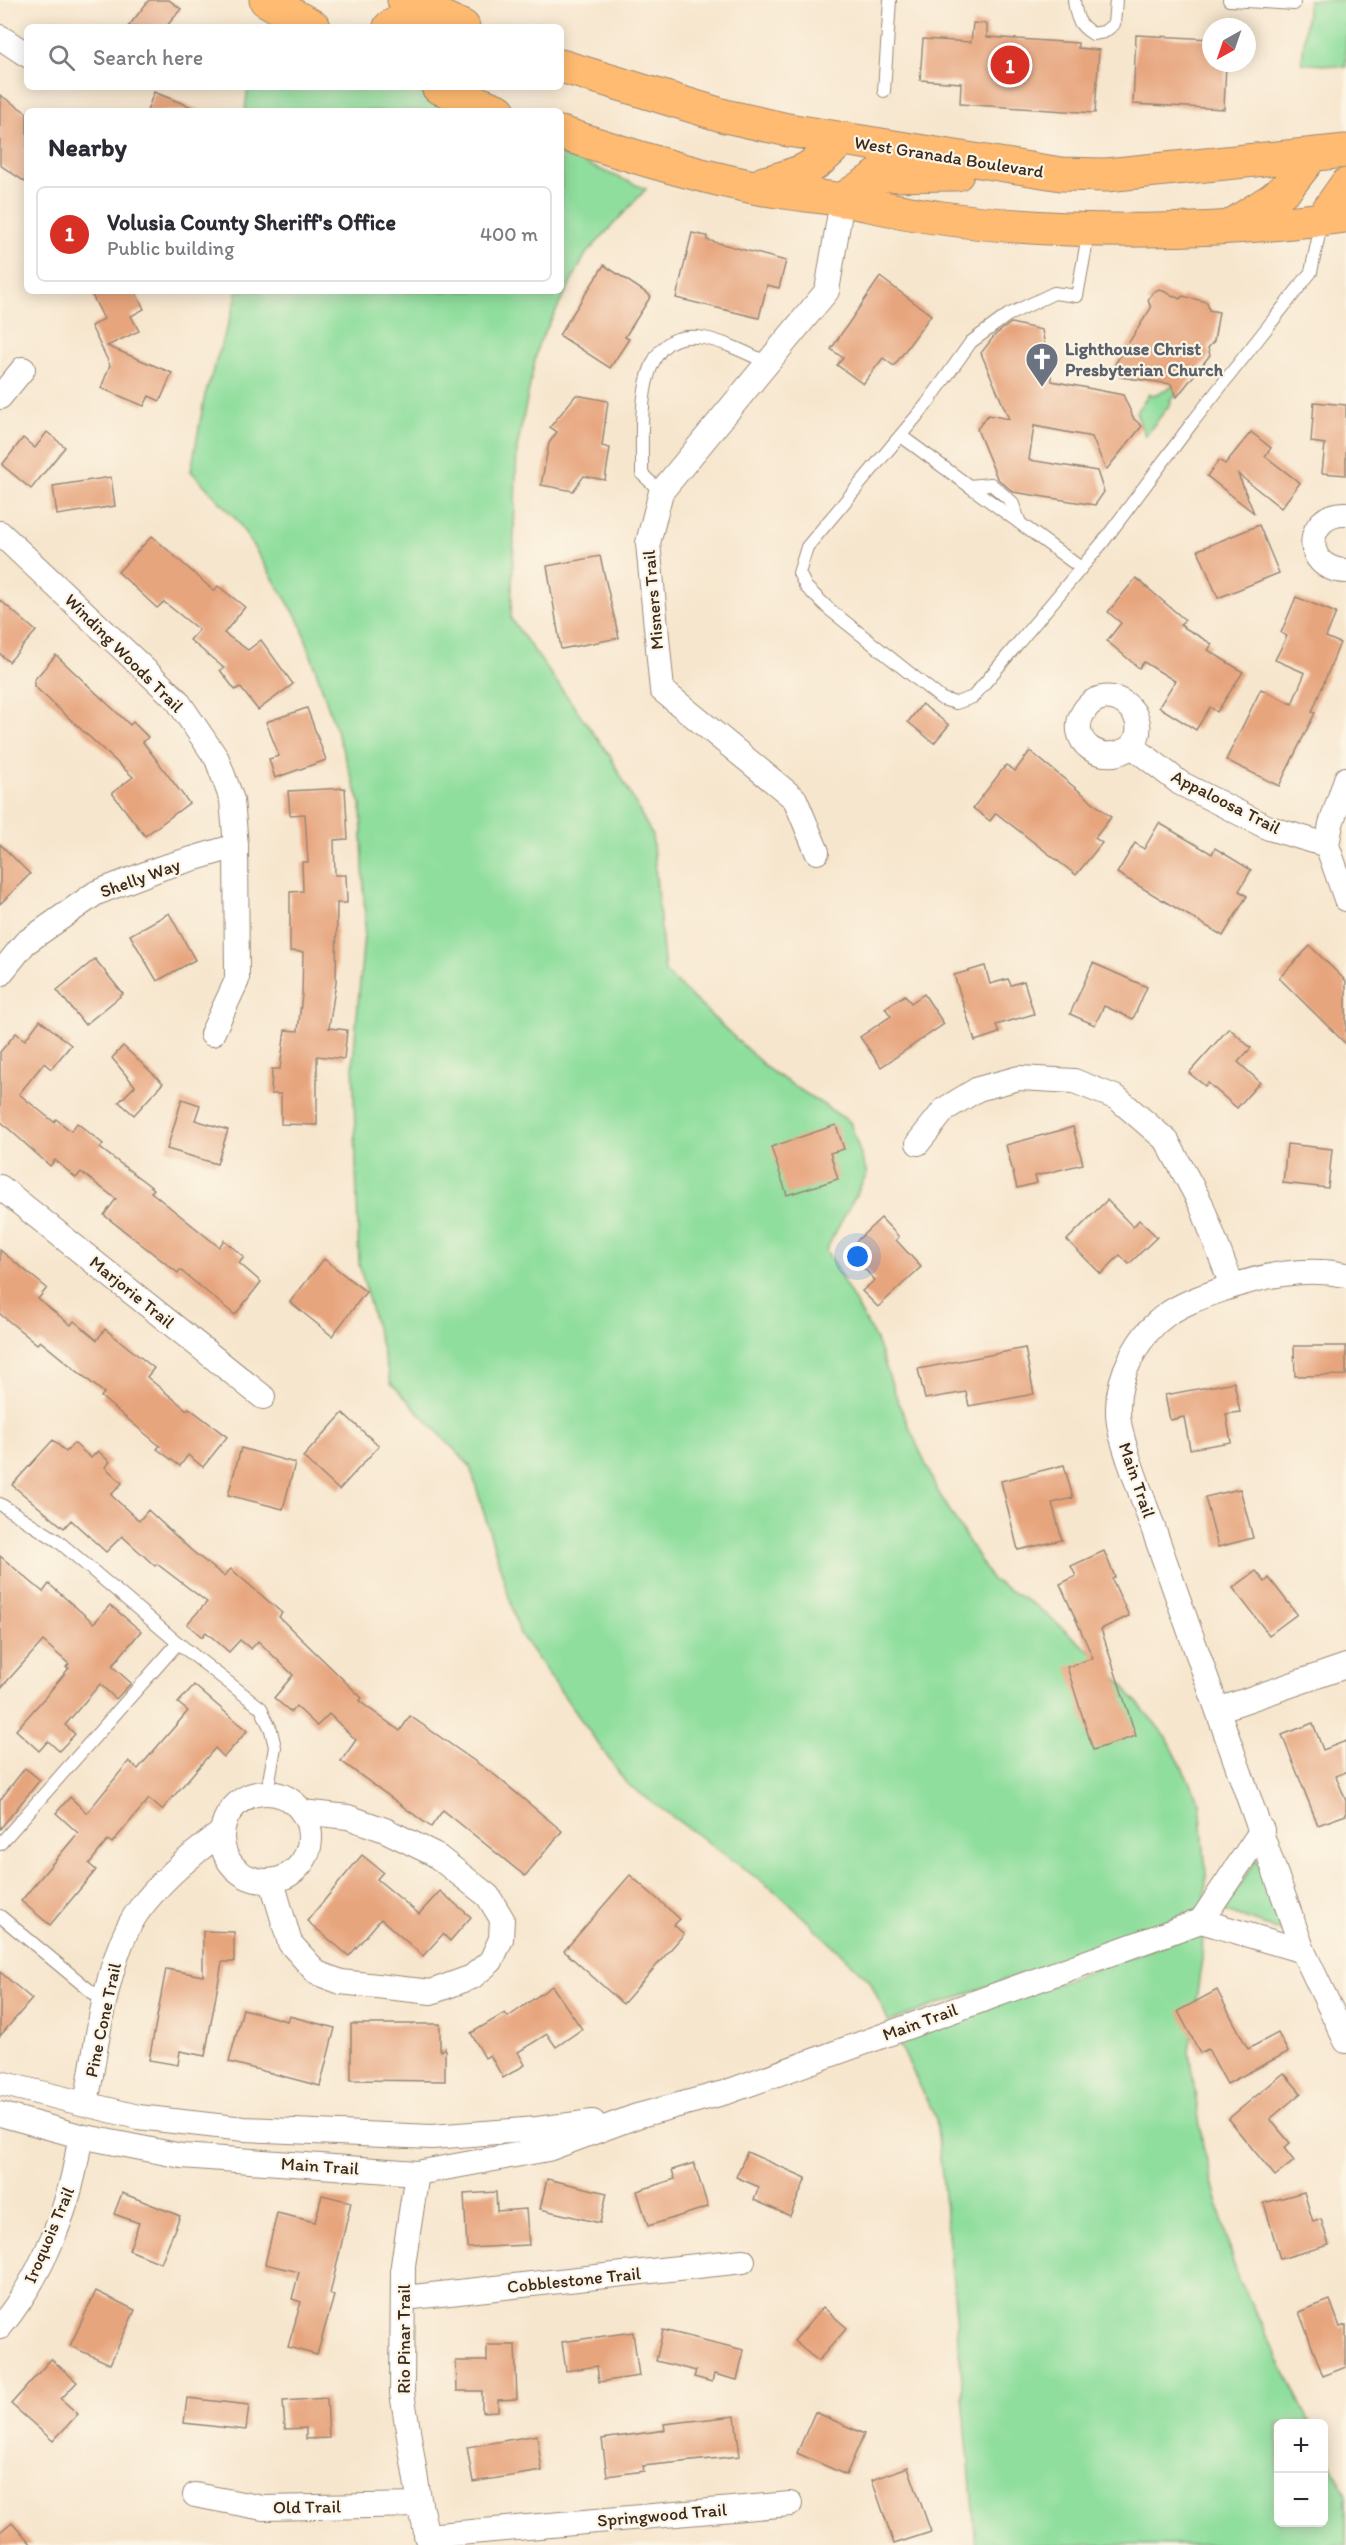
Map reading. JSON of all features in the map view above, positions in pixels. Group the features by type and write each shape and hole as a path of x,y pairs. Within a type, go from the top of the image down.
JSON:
{"main road":[{"path":"266,0 309,24"},
{"path":"394,24 423,3 458,24"},
{"name":"West Granada Boulevard","path":"564,67 725,116 840,140 1061,174 1106,175 1346,152"},
{"path":"446,90 491,108"},
{"path":"564,134 645,159 751,187 942,218 1089,229 1152,230 1334,217 1346,186"},
{"path":"751,187 804,173 822,160 840,140"},
{"path":"1230,226 1273,199 1288,186 1312,155"},
{"path":"842,200 879,175 1061,174"}],"street":[{"path":"0,37 24,53"},
{"name":"Misners Trail","path":"817,852 795,799 662,690 648,543 661,492 827,291 842,200"},
{"path":"0,397 23,369"},
{"path":"1346,514 1329,517 1322,523 1317,530 1313,547 1315,557 1321,563 1337,571 1346,571"},
{"name":"Winding Woods Trail","path":"0,533 177,700 217,759 232,800 236,846 237,980 212,1034"},
{"name":"Appaloosa Trail","path":"1131,746 1180,783 1269,828 1327,844"},
{"path":"1346,779 1327,844 1346,899"},
{"name":"Shelly Way","path":"0,974 25,944 96,893 161,868 236,846"},
{"path":"918,1143 945,1109 978,1089 1019,1078 1074,1081 1117,1098 1167,1142 1202,1204 1232,1286"},
{"name":"Marjorie Trail","path":"0,1187 264,1397"},
{"name":"Main Trail","path":"1346,1275 1328,1272 1278,1274 1232,1286 1182,1306 1151,1328 1137,1346 1120,1391 1118,1411 1121,1434 1129,1460 1303,1951 1346,2041"},
{"path":"1218,1710 1346,1666"},
{"path":"267,1792 294,1803 302,1812 310,1828 310,1843 306,1857 298,1869 286,1878 272,1882 257,1881 244,1876 232,1867 221,1840 229,1812 239,1801 252,1794 267,1792"},
{"path":"272,1882 290,1944 317,1973 341,1982 430,1992 472,1977 491,1961 501,1939 502,1919 488,1896 434,1854 385,1830 348,1817 302,1812"},
{"path":"1262,1830 1201,1922 1303,1951"},
{"name":"Pine Cone Trail","path":"86,2104 105,1999 119,1950 138,1912 173,1873 222,1832"},
{"name":"Main Trail","path":"0,2114 80,2136 182,2156 417,2173 548,2149 637,2116 727,2091 1201,1922"},
{"name":"Main Trail","path":"0,2083 138,2117 244,2129 432,2137 537,2129 637,2116"},
{"path":"50,2128 57,2097"},
{"path":"110,2142 118,2112"},
{"path":"381,2171 384,2135"},
{"path":"458,2135 461,2164"},
{"name":"Iroquois Trail","path":"0,2326 33,2276 63,2210 76,2167 80,2136"},
{"name":"Rio Pinar Trail","path":"417,2173 403,2265 402,2393 428,2540"},
{"name":"Cobblestone Trail","path":"404,2298 743,2261"},
{"name":"Old Trail","path":"195,2494 262,2508 420,2505"},
{"name":"Springwood Trail","path":"428,2540 790,2504"}],"lane":[{"path":"884,91 890,0"},
{"path":"1074,0 1076,16 1081,27 1093,34 1104,32 1114,24 1116,0"},
{"path":"1229,0 1294,4"},
{"path":"1089,229 1077,296 1054,293 1008,315 971,342 901,436 807,547 800,573 806,587 829,609 915,680 942,699 956,703 973,697 1081,568 1311,272 1334,217"},
{"path":"661,492 642,474 642,463 643,394 652,364 662,349 678,338 703,337 768,363"},
{"path":"901,436 1081,568"},
{"path":"0,1504 58,1541 178,1643 261,1708 271,1730 275,1747 267,1792"},
{"path":"0,1844 178,1643"},
{"path":"0,1916 93,1993 105,1999"}],"green space":[{"path":"1308,0 1346,0 1346,67 1302,63"},
{"path":"248,90 414,90 456,108 245,108"},
{"path":"564,154 646,189 586,254 538,345 517,448 511,619 610,756 652,835 665,972 769,1070 850,1122 867,1174 826,1250 876,1340 899,1404 937,1490 992,1580 1036,1606 1104,1663 1167,1738 1200,1803 1206,1874 1205,1907 889,2022 870,1981 779,1894 626,1783 520,1634 470,1466 391,1383 359,1264 353,1062 365,923 361,805 300,622 237,520 191,471 205,395 236,294 564,294"},
{"path":"1172,386 1177,396 1170,399 1171,403 1145,436 1136,412 1149,394 1156,395"},
{"path":"1257,1858 1287,1933 1224,1911"},
{"path":"1203,1930 1202,1958 1189,2052 1203,2146 1235,2271 1308,2419 1274,2419 1274,2527 1328,2527 1328,2459 1346,2495 1346,2545 976,2545 936,2119 898,2041"}],"building":[{"path":"149,0 169,0 181,9 168,24 130,24"},
{"path":"973,23 987,24 987,37 1078,43 1078,48 1099,50 1095,113 960,104 961,83 920,80 923,39 971,42"},
{"path":"1136,35 1202,39 1202,72 1226,72 1224,109 1133,104"},
{"path":"154,92 194,108 148,108"},
{"path":"0,95 24,111 24,181 0,165"},
{"path":"692,233 707,236 707,240 786,261 779,288 767,285 759,318 676,298"},
{"path":"604,265 651,296 625,337 629,339 610,368 559,335"},
{"path":"880,277 931,315 894,366 883,358 863,384 837,365 843,358 831,349"},
{"path":"1159,289 1180,299 1183,296 1207,302 1209,310 1219,312 1214,341 1208,348 1210,355 1177,397 1171,384 1120,377 1115,364 1151,308 1148,300 1153,292"},
{"path":"92,294 136,294 144,309 131,316 139,331 107,346 172,373 160,401 149,396 144,406 101,388 110,365 91,326 104,319"},
{"path":"1011,323 1042,330 1052,381 1123,395 1134,419 1142,426 1106,470 1092,437 1034,426 1029,460 1097,471 1104,492 1095,505 1013,492 997,478 977,429 988,415 1009,419 981,353 995,335"},
{"path":"576,395 608,401 602,446 610,448 605,480 584,476 573,491 541,485 549,443 557,432 550,427"},
{"path":"1314,402 1346,405 1346,475 1322,473 1325,444 1311,442"},
{"path":"47,432 65,447 31,489 2,465 23,438 35,448"},
{"path":"1251,432 1271,448 1265,456 1300,483 1281,508 1238,474 1254,513 1207,476 1219,460 1225,464"},
{"path":"111,477 115,506 57,515 53,486"},
{"path":"1259,525 1279,573 1218,598 1198,550"},
{"path":"152,536 214,591 218,586 245,607 224,633 248,650 261,640 293,684 258,710 240,687 235,690 220,670 224,668 190,640 199,630 164,602 157,608 118,572"},
{"path":"600,556 619,638 561,649 547,566"},
{"path":"1136,578 1185,620 1180,625 1212,644 1208,650 1243,672 1217,712 1210,707 1196,730 1159,707 1175,681 1144,662 1139,668 1107,641 1121,623 1108,612"},
{"path":"1296,597 1336,613 1326,637 1340,643 1312,712 1315,713 1279,786 1226,760 1261,689 1292,704 1305,673 1275,660 1287,636 1281,633"},
{"path":"0,600 36,631 9,662 0,654"},
{"path":"56,655 130,725 133,722 148,737 143,742 189,803 145,836 112,793 133,777 34,686 34,680"},
{"path":"922,704 949,725 934,743 908,722"},
{"path":"307,708 326,760 275,778 269,759 279,756 266,722"},
{"path":"1030,751 1111,817 1095,838 1102,843 1076,875 996,813 990,821 973,808 1006,765 1015,771"},
{"path":"345,788 348,839 334,840 335,875 346,875 347,903 337,903 336,982 329,1028 347,1030 344,1059 317,1056 317,1125 281,1124 281,1094 271,1094 272,1069 280,1069 285,1030 298,1031 302,994 303,952 290,951 290,892 303,891 302,862 308,862 305,814 290,815 288,791"},
{"path":"1159,823 1212,854 1215,848 1251,870 1239,891 1247,896 1223,936 1117,873 1135,843 1144,849"},
{"path":"0,844 30,874 0,904"},
{"path":"169,913 195,960 157,981 130,935"},
{"path":"1310,946 1346,981 1346,1044 1279,978"},
{"path":"95,959 123,994 85,1025 57,990"},
{"path":"1093,963 1147,987 1133,1019 1104,1006 1095,1025 1070,1014"},
{"path":"985,966 990,984 1008,979 1011,985 1024,981 1034,1014 996,1025 999,1033 975,1041 954,975"},
{"path":"924,994 944,1024 881,1067 860,1037 891,1016 885,1008 905,995 911,1003"},
{"path":"40,1020 71,1045 51,1069 44,1063 19,1094 54,1122 56,1119 71,1131 77,1123 103,1144 100,1148 154,1189 151,1192 219,1247 224,1240 244,1257 239,1263 261,1282 235,1315 180,1270 178,1273 104,1215 116,1199 81,1172 76,1178 55,1160 50,1166 0,1121 0,1052 16,1033 25,1040"},
{"path":"1229,1028 1251,1048 1238,1062 1260,1082 1237,1108 1208,1083 1205,1086 1189,1073"},
{"path":"123,1046 163,1083 134,1115 119,1102 135,1086 112,1058"},
{"path":"182,1099 200,1105 195,1120 228,1130 217,1164 167,1149"},
{"path":"836,1125 844,1149 830,1153 838,1179 787,1195 771,1147"},
{"path":"1073,1127 1083,1164 1035,1176 1037,1183 1017,1188 1006,1145"},
{"path":"1287,1144 1332,1149 1328,1188 1283,1183"},
{"path":"1107,1200 1133,1227 1139,1220 1157,1237 1129,1264 1120,1255 1101,1274 1067,1240"},
{"path":"881,1218 899,1237 896,1240 921,1267 878,1307 862,1291 875,1280 847,1250"},
{"path":"0,1250 47,1288 38,1299 71,1325 74,1321 97,1340 105,1329 154,1368 147,1377 187,1410 189,1408 227,1437 203,1467 188,1455 180,1466 157,1449 160,1446 101,1397 104,1393 40,1341 37,1344 0,1314"},
{"path":"324,1259 366,1292 332,1336 290,1302"},
{"path":"1294,1346 1346,1346 1346,1375 1295,1376"},
{"path":"1025,1348 1034,1394 969,1406 966,1392 925,1399 918,1369"},
{"path":"1234,1382 1240,1412 1226,1414 1231,1442 1190,1449 1184,1417 1170,1420 1165,1395"},
{"path":"343,1413 379,1446 339,1490 303,1457"},
{"path":"53,1440 66,1452 74,1443 91,1458 98,1451 110,1462 105,1467 122,1483 111,1495 139,1521 148,1510 192,1551 224,1576 231,1569 282,1613 279,1617 362,1698 359,1701 400,1731 410,1716 496,1776 562,1831 525,1876 443,1810 431,1827 341,1761 356,1740 329,1714 317,1726 296,1706 291,1712 274,1698 293,1675 258,1641 251,1649 240,1640 229,1652 206,1632 202,1637 187,1624 207,1602 157,1564 155,1566 122,1536 106,1552 71,1520 64,1528 12,1485"},
{"path":"241,1448 295,1463 283,1509 228,1495"},
{"path":"1064,1465 1073,1498 1052,1503 1062,1540 1018,1550 1001,1481"},
{"path":"1240,1489 1253,1538 1218,1547 1205,1497"},
{"path":"1104,1551 1115,1577 1112,1579 1129,1616 1101,1629 1136,1736 1093,1750 1067,1667 1093,1658 1060,1584 1076,1576 1071,1566"},
{"path":"0,1556 43,1592 49,1584 94,1623 110,1605 141,1631 112,1666 131,1683 116,1699 100,1684 65,1725 75,1734 59,1751 48,1741 39,1751 16,1730 69,1668 66,1667 69,1664 43,1641 0,1689"},
{"path":"1256,1571 1265,1582 1269,1578 1297,1614 1269,1635 1233,1588"},
{"path":"194,1685 247,1731 224,1757 215,1748 162,1810 149,1799 112,1843 108,1840 89,1864 96,1870 50,1925 21,1901 78,1833 56,1813 70,1797 87,1813 129,1761 138,1769 188,1711 178,1703"},
{"path":"1313,1723 1323,1750 1346,1741 1346,1772 1336,1776 1346,1801 1346,1815 1318,1825 1282,1735"},
{"path":"25,1768 40,1780 0,1829 0,1800"},
{"path":"362,1855 383,1872 377,1879 419,1914 440,1891 471,1917 450,1941 443,1934 423,1956 381,1919 349,1956 307,1921"},
{"path":"630,1875 680,1919 674,1925 684,1934 623,2004 564,1951"},
{"path":"203,1931 234,1932 234,1962 222,1962 205,2056 180,2051 178,2065 149,2060 166,1969 203,1976"},
{"path":"0,1972 32,1999 0,2036"},
{"path":"552,1986 582,2029 556,2047 547,2034 518,2052 525,2065 503,2078 490,2055 485,2058 471,2033 505,2013 508,2017"},
{"path":"1217,1990 1248,2049 1278,2033 1288,2052 1227,2084 1208,2049 1200,2053 1178,2011"},
{"path":"243,2009 287,2021 289,2016 335,2028 320,2086 229,2062"},
{"path":"351,2024 440,2024 440,2051 445,2048 445,2081 351,2080"},
{"path":"1284,2073 1301,2093 1270,2119 1290,2143 1284,2148 1294,2161 1275,2176 1228,2119"},
{"path":"747,2152 806,2178 790,2216 754,2200 759,2187 736,2177"},
{"path":"694,2163 708,2207 648,2226 637,2191 675,2179 672,2170"},
{"path":"547,2179 607,2193 600,2223 540,2209"},
{"path":"496,2192 497,2211 526,2209 529,2245 467,2248 464,2194"},
{"path":"1304,2192 1313,2222 1321,2219 1329,2245 1280,2259 1264,2203"},
{"path":"122,2193 180,2216 161,2263 129,2250 139,2223 114,2214"},
{"path":"322,2195 351,2202 330,2294 334,2296 317,2355 288,2347 301,2302 292,2299 299,2272 265,2264 277,2213 315,2222"},
{"path":"96,2291 135,2310 110,2364 70,2346"},
{"path":"1330,2300 1340,2327 1346,2325 1346,2367 1323,2376 1299,2312"},
{"path":"823,2307 847,2328 818,2361 794,2341"},
{"path":"663,2330 744,2350 737,2380 714,2374 712,2382 694,2377 696,2371 656,2361"},
{"path":"633,2332 639,2376 599,2382 597,2366 566,2371 562,2342"},
{"path":"487,2345 515,2345 517,2399 498,2400 498,2411 482,2412 482,2391 457,2391 456,2361 487,2361"},
{"path":"51,2359 77,2382 61,2399 78,2414 53,2441 11,2404"},
{"path":"187,2398 249,2405 246,2430 184,2423"},
{"path":"327,2398 329,2438 306,2439 306,2428 285,2429 283,2401"},
{"path":"815,2412 864,2434 846,2475 797,2453"},
{"path":"735,2416 740,2456 643,2466 644,2471 607,2476 602,2439 665,2430 664,2424"},
{"path":"537,2435 542,2471 473,2482 467,2447"},
{"path":"908,2467 931,2532 894,2544 872,2480"},
{"path":"12,2522 32,2545 0,2545 0,2532"}],"place":[{"name":"Volusia County Sheriff's Office","path":"1010,65"},
{"name":"Lighthouse Christ Presbyterian Church","path":"1042,388"}]}
